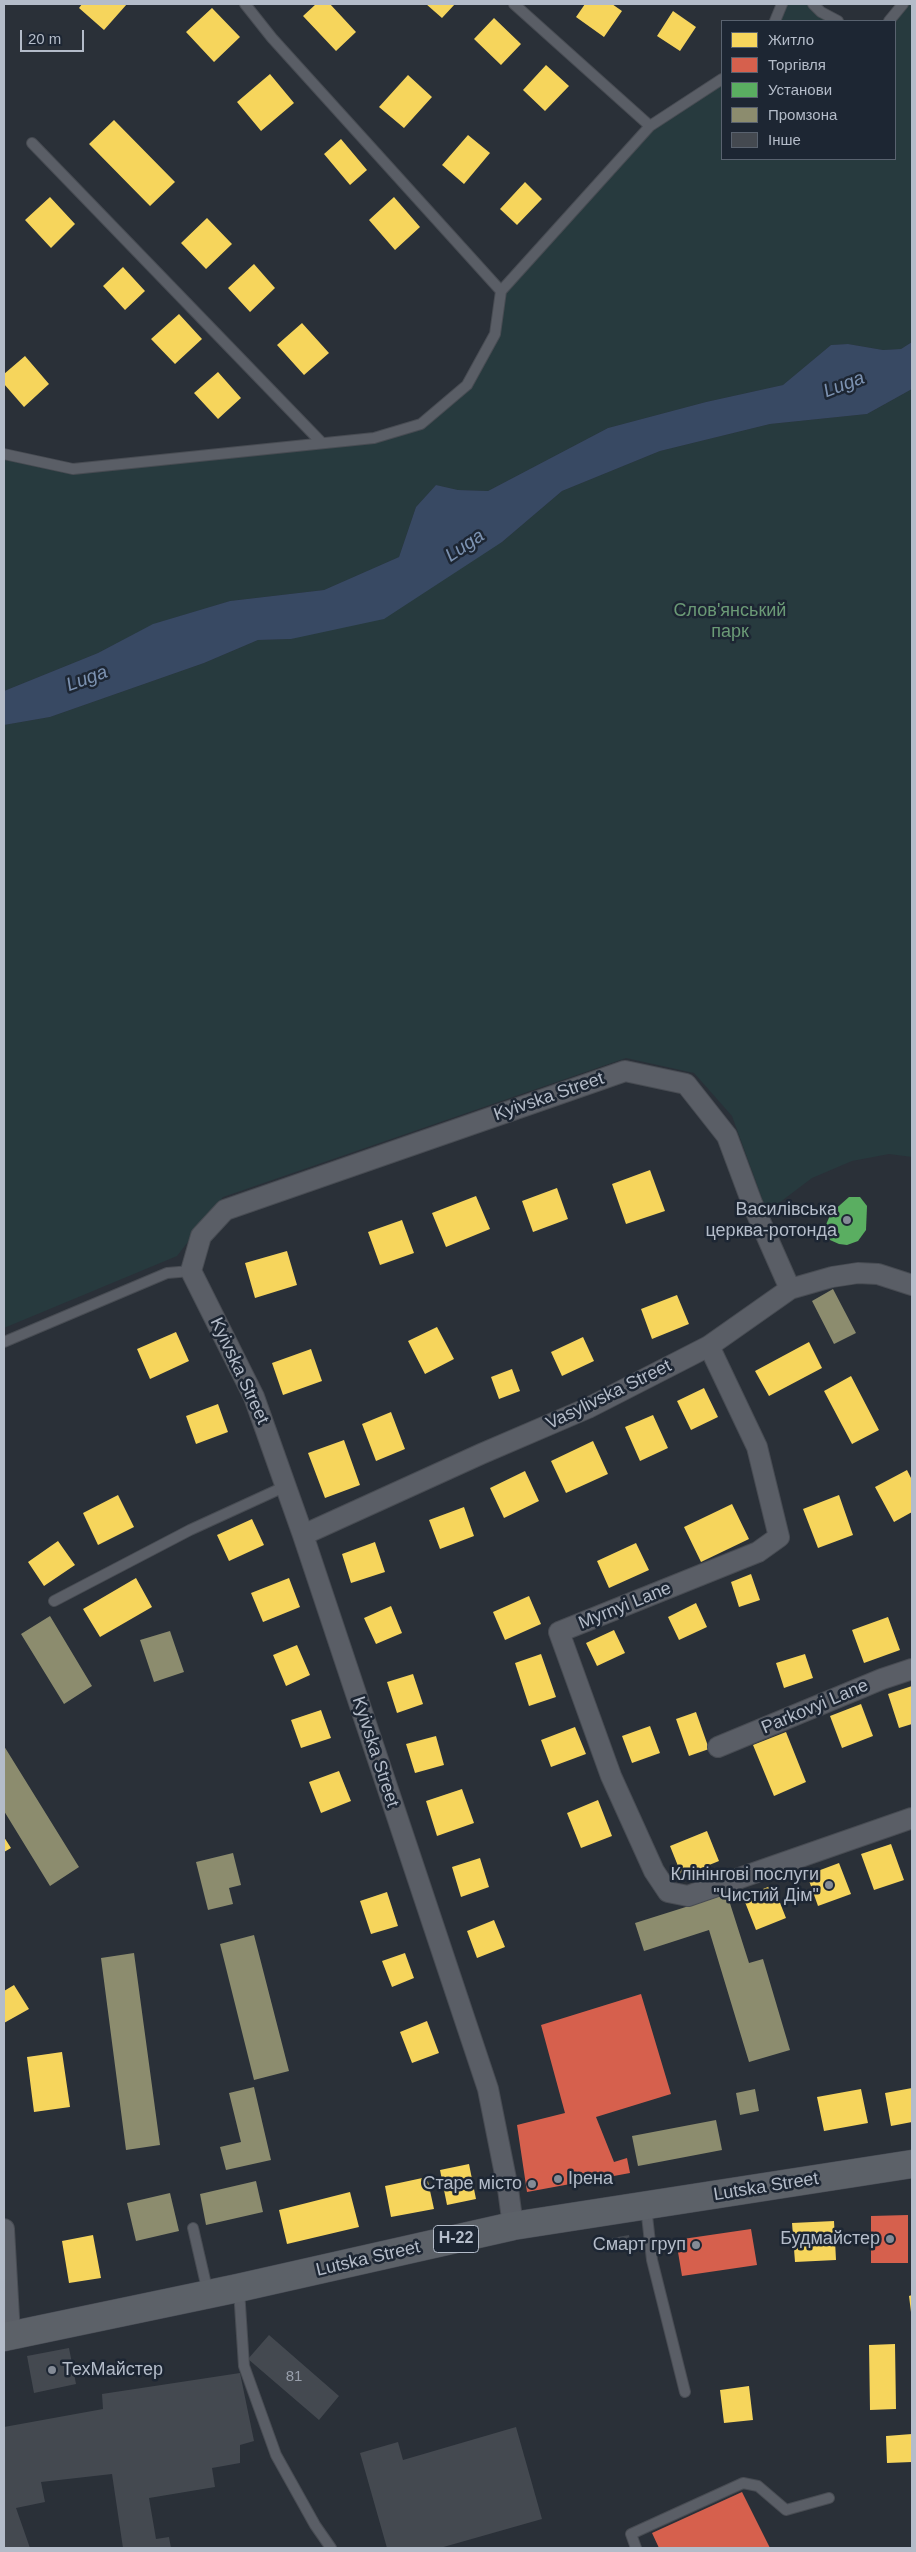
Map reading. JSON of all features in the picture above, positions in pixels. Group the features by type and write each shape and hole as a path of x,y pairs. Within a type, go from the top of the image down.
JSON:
{"main road":[{"name":"Lutska Street","path":"7,2336 238,2288 513,2226 912,2164"}],"street":[{"name":"Kyivska Street","path":"513,2226 508,2189 488,2089 303,1535 254,1397 191,1271 201,1236 225,1210 625,1071 686,1084 727,1136 752,1203 790,1289"},
{"name":"Vasylivska Street","path":"303,1535 481,1454 588,1408 709,1346 790,1289 824,1279 858,1273 878,1274 912,1285"},
{"name":"Myrnyi Lane","path":"709,1346 757,1447 779,1537 758,1552 559,1632 611,1776 654,1871 668,1892 688,1896 912,1818"},
{"name":"Parkovyi Lane","path":"718,1747 882,1679 912,1669"},
{"path":"4,2228 7,2336"}],"lane":[{"path":"245,4 272,38 501,290"},
{"path":"514,4 650,126"},
{"path":"775,20 782,4"},
{"path":"813,4 821,12 836,20"},
{"path":"890,20 903,4"},
{"path":"4,454 73,469 374,438 421,424 467,385 495,334 501,290 650,126 721,80"},
{"path":"32,143 321,442"},
{"path":"4,1342 167,1272 191,1271"},
{"path":"54,1601 190,1530 286,1486"},
{"path":"646,2206 652,2260 685,2392"},
{"path":"193,2228 208,2294"},
{"path":"238,2288 244,2366 276,2455 315,2525 331,2548"},
{"path":"636,2548 631,2534 743,2483 758,2486 786,2510 829,2498"}],"green space":[{"path":"782,4 813,4 837,20 775,20"},
{"path":"903,4 912,4 912,342 901,349 883,350 848,344 831,345 783,385 706,402 608,428 488,491 458,490 436,485 416,507 399,557 324,590 230,601 154,624 98,653 4,691 4,454 73,469 374,438 421,424 467,385 495,334 501,291 650,126 721,80 721,160 896,160 895,20"},
{"name":"Слов'янський парк","path":"912,389 912,1157 889,1154 852,1161 812,1178 767,1212 732,1116 694,1073 626,1058 223,1197 177,1256 4,1328 4,725 50,717 204,663 258,640 291,639 502,542 562,491 660,451 770,424 867,414"}],"water":[{"name":"Luga","path":"912,342 912,389 867,414 770,424 660,451 562,491 502,542 384,619 291,639 258,640 204,663 50,717 4,725 4,691 98,653 153,624 230,601 324,590 399,557 416,507 436,485 458,490 488,491 608,428 706,402 783,385 831,345 848,344 883,350 901,349"}],"building: Житло":[{"path":"82,4 127,4 104,30 79,8"},
{"path":"316,4 330,4 356,32 336,51 303,16"},
{"path":"426,4 455,4 442,18"},
{"path":"585,4 612,4 622,11 604,37 576,17"},
{"path":"212,8 240,37 214,62 186,32"},
{"path":"673,11 696,27 680,51 657,36"},
{"path":"494,18 521,44 501,65 474,39"},
{"path":"546,65 569,86 545,111 523,90"},
{"path":"270,74 294,103 261,131 237,102"},
{"path":"408,75 432,97 404,128 379,107"},
{"path":"114,120 175,182 150,206 89,144"},
{"path":"468,135 490,153 464,184 442,165"},
{"path":"341,139 367,170 350,185 324,154"},
{"path":"525,182 542,199 517,225 500,209"},
{"path":"50,197 75,224 51,248 25,220"},
{"path":"394,197 420,227 395,250 369,220"},
{"path":"207,218 232,244 206,269 181,243"},
{"path":"254,264 275,288 250,312 228,288"},
{"path":"123,267 145,291 125,310 103,286"},
{"path":"179,314 202,339 175,364 151,339"},
{"path":"302,323 329,353 304,375 277,345"},
{"path":"25,356 49,384 24,407 4,384 4,374"},
{"path":"218,372 241,398 218,419 194,393"},
{"path":"650,1170 665,1211 626,1224 612,1184"},
{"path":"557,1188 568,1219 533,1232 522,1201"},
{"path":"476,1196 490,1229 446,1247 432,1213"},
{"path":"402,1220 414,1253 380,1265 368,1232"},
{"path":"287,1251 297,1285 255,1298 245,1263"},
{"path":"677,1295 689,1324 652,1339 641,1309"},
{"path":"437,1327 454,1359 425,1374 408,1341"},
{"path":"176,1332 189,1361 150,1379 137,1349"},
{"path":"583,1337 594,1361 562,1376 551,1352"},
{"path":"809,1342 822,1368 769,1396 755,1371"},
{"path":"311,1349 322,1381 283,1395 272,1363"},
{"path":"512,1369 520,1391 499,1399 491,1377"},
{"path":"851,1376 879,1430 852,1444 824,1391"},
{"path":"704,1388 718,1417 691,1430 677,1401"},
{"path":"218,1404 228,1432 196,1444 186,1416"},
{"path":"391,1412 405,1449 376,1461 362,1424"},
{"path":"653,1415 668,1448 640,1461 625,1427"},
{"path":"344,1440 360,1485 325,1498 308,1453"},
{"path":"593,1441 608,1474 566,1493 551,1461"},
{"path":"907,1470 912,1480 912,1512 894,1522 875,1487"},
{"path":"525,1471 539,1501 504,1518 490,1488"},
{"path":"118,1495 134,1527 98,1545 83,1513"},
{"path":"839,1495 853,1535 818,1548 803,1509"},
{"path":"732,1504 749,1539 701,1562 684,1527"},
{"path":"464,1507 474,1536 440,1549 429,1520"},
{"path":"252,1519 264,1545 229,1561 217,1535"},
{"path":"58,1541 75,1565 44,1586 28,1562"},
{"path":"375,1542 385,1572 351,1583 342,1554"},
{"path":"636,1543 649,1570 609,1588 597,1561"},
{"path":"751,1574 760,1600 739,1607 731,1582"},
{"path":"136,1578 152,1607 100,1637 83,1609"},
{"path":"289,1578 300,1607 263,1622 251,1593"},
{"path":"529,1596 541,1624 505,1640 493,1612"},
{"path":"696,1603 707,1627 679,1640 668,1617"},
{"path":"391,1606 402,1633 376,1644 364,1618"},
{"path":"888,1617 900,1650 864,1663 852,1630"},
{"path":"614,1630 625,1653 597,1666 586,1643"},
{"path":"297,1645 310,1675 286,1686 273,1655"},
{"path":"541,1654 556,1697 529,1706 515,1663"},
{"path":"805,1654 813,1678 784,1688 776,1663"},
{"path":"413,1674 423,1704 397,1713 387,1682"},
{"path":"912,1686 912,1724 899,1728 888,1694"},
{"path":"861,1704 873,1736 842,1748 830,1716"},
{"path":"321,1710 331,1738 301,1748 291,1720"},
{"path":"696,1712 709,1749 689,1756 676,1719"},
{"path":"650,1726 660,1753 632,1763 622,1736"},
{"path":"575,1727 586,1754 551,1767 541,1740"},
{"path":"786,1732 806,1782 774,1796 753,1745"},
{"path":"436,1736 444,1765 415,1773 406,1744"},
{"path":"339,1771 351,1801 321,1813 309,1782"},
{"path":"462,1789 474,1823 437,1836 426,1801"},
{"path":"598,1800 612,1836 581,1848 567,1813"},
{"path":"707,1831 719,1861 682,1876 670,1846"},
{"path":"4,1837 11,1848 4,1852"},
{"path":"891,1844 904,1880 874,1890 861,1854"},
{"path":"480,1858 489,1887 461,1897 452,1867"},
{"name":"Клінінгові послуги \"Чистий Дім\"","path":"839,1863 851,1894 818,1906 807,1875"},
{"path":"773,1885 786,1918 756,1930 743,1897"},
{"path":"387,1892 398,1926 371,1934 360,1901"},
{"path":"494,1920 505,1947 477,1958 467,1931"},
{"path":"405,1953 414,1978 392,1987 382,1961"},
{"path":"14,1985 29,2009 4,2023 4,1991"},
{"path":"427,2021 439,2053 412,2063 400,2032"},
{"path":"62,2052 70,2107 34,2112 27,2057"},
{"path":"912,2088 912,2122 891,2126 885,2093"},
{"path":"861,2089 868,2123 824,2131 817,2097"},
{"path":"469,2164 476,2199 447,2205 440,2170"},
{"path":"427,2177 434,2209 391,2217 385,2186"},
{"path":"350,2192 359,2227 287,2244 279,2210"},
{"path":"834,2221 836,2260 795,2262 792,2223"},
{"path":"93,2235 101,2278 69,2283 62,2241"},
{"path":"912,2295 912,2312 911,2312 909,2296"},
{"path":"895,2344 896,2409 870,2410 869,2345"},
{"path":"749,2386 753,2420 724,2423 720,2390"},
{"path":"912,2434 912,2462 887,2463 886,2436"}],"building: Торгівля":[{"path":"641,1994 671,2094 596,2117 614,2162 627,2158 630,2173 527,2192 517,2125 565,2113 541,2025"},
{"name":"Будмайстер","path":"908,2215 908,2263 871,2263 871,2216"},
{"path":"751,2229 757,2265 682,2276 676,2240"},
{"path":"742,2492 770,2548 659,2548 652,2533"}],"building: Установи":[{"name":"Василівська церква-ротонда","path":"849,1197 860,1197 867,1206 866,1230 858,1241 847,1245 839,1244 830,1240 825,1227 831,1213"}],"building: Промзона":[{"path":"833,1289 856,1333 834,1344 812,1301"},
{"path":"50,1616 92,1686 64,1704 21,1634"},
{"path":"170,1631 184,1672 154,1682 140,1640"},
{"path":"4,1746 79,1867 50,1886 4,1811"},
{"path":"233,1853 241,1885 229,1888 233,1904 208,1910 196,1862"},
{"path":"727,1894 749,1963 763,1959 790,2050 749,2062 709,1930 644,1951 635,1923"},
{"path":"254,1935 289,2071 254,2080 220,1944"},
{"path":"134,1953 160,2145 126,2150 101,1958"},
{"path":"254,2087 271,2160 226,2170 220,2147 241,2142 229,2093"},
{"path":"755,2089 759,2111 740,2115 736,2093"},
{"path":"716,2120 722,2150 638,2166 632,2136"},
{"path":"256,2181 263,2212 206,2225 200,2194"},
{"path":"170,2193 179,2231 136,2241 127,2203"}],"building: Інше":[{"path":"629,2235 631,2246 614,2249 612,2238"},
{"path":"269,2335 339,2396 319,2420 248,2359"},
{"name":"ТехМайстер","path":"69,2348 76,2384 34,2393 27,2356"},
{"path":"240,2373 254,2441 240,2445 240,2463 212,2468 215,2487 149,2498 156,2539 169,2537 171,2548 123,2548 112,2474 41,2482 45,2502 16,2508 30,2548 4,2548 4,2427 103,2409 102,2394"},
{"path":"516,2427 542,2519 440,2548 387,2548 360,2453 398,2442 403,2460"}],"place":[{"name":"Василівська церква-ротонда","path":"847,1220"},
{"name":"Клінінгові послуги \"Чистий Дім\"","path":"829,1885"},
{"name":"Ірена","path":"558,2179"},
{"name":"Старе місто","path":"532,2184"},
{"name":"Будмайстер","path":"890,2239"},
{"name":"Смарт груп","path":"696,2245"},
{"name":"ТехМайстер","path":"52,2370"}]}
